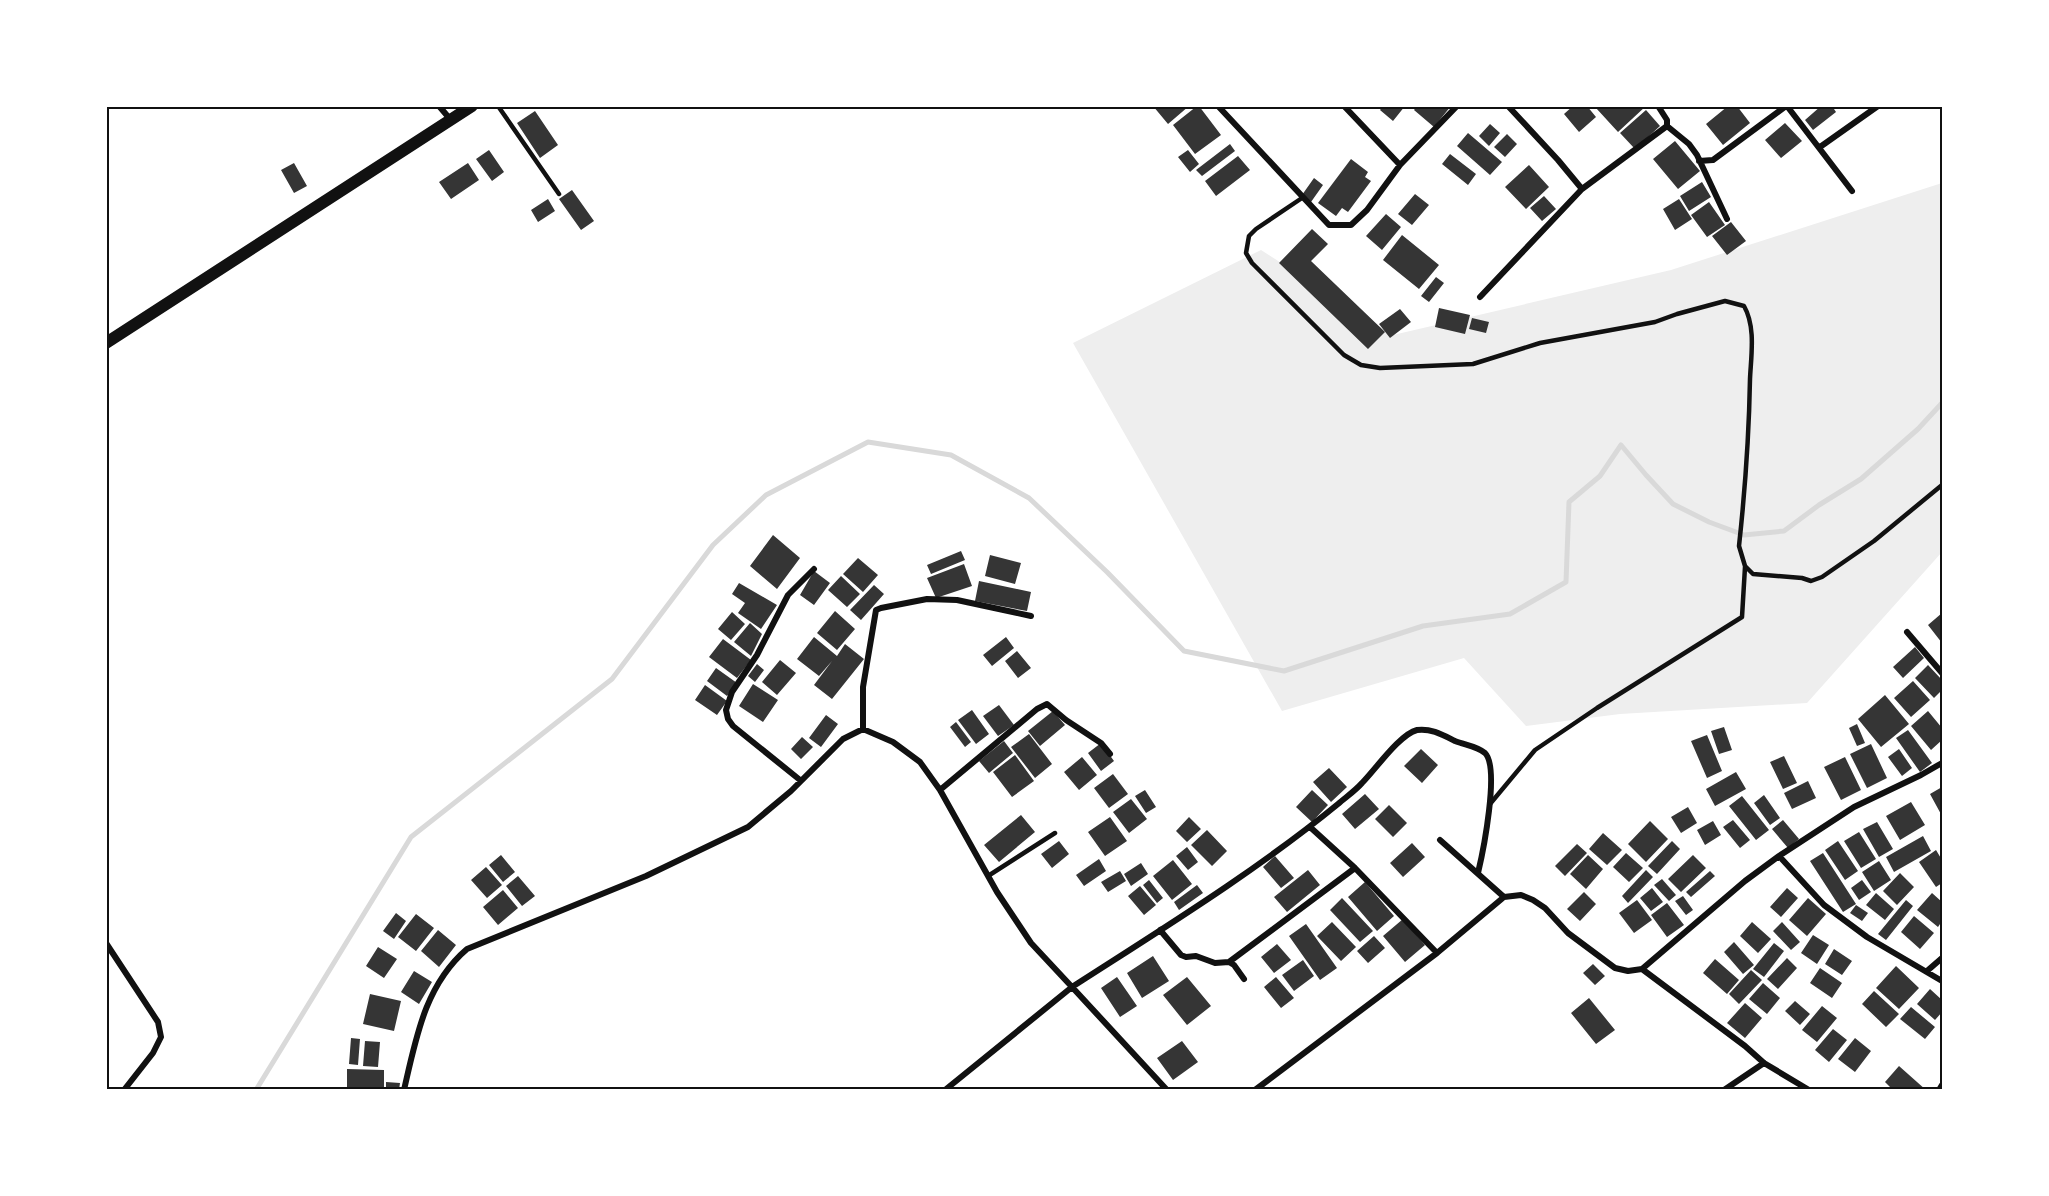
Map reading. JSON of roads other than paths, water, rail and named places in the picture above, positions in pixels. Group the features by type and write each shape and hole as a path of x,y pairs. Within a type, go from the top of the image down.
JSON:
{"main road":[{"path":"106,343 472,106"}],"street":[{"path":"439,106 451,120"},
{"path":"1218,106 1329,225 1351,225 1367,210 1400,165 1457,106"},
{"path":"1344,106 1400,165"},
{"path":"1508,106 1582,189"},
{"path":"1658,106 1667,126 1689,144 1727,219"},
{"path":"1699,161 1713,160 1787,106 1852,190"},
{"path":"1820,147 1878,106"},
{"path":"1480,297 1582,189 1667,126"},
{"path":"800,780 733,726 726,710 732,692 757,655 782,604 814,569"},
{"path":"862,729 863,687 876,610 927,599 957,600 1031,616"},
{"path":"1907,632 1942,673"},
{"path":"940,790 1037,709 1047,704 1066,720 1101,743 1110,754"},
{"path":"404,1089 426,1005 445,971 467,949 646,876 748,827 791,791 843,739 862,729"},
{"path":"862,729 893,742 920,762 940,790 988,876 1031,943 1167,1089"},
{"path":"945,1089 1072,987 1310,827 1361,785 1400,740 1416,730 1425,729 1437,732 1485,753 1492,776 1486,834 1478,873"},
{"path":"1255,1089 1437,953 1504,897 1521,895 1533,900 1545,908 1568,933 1615,968 1642,969 1736,888 1779,856 1854,807 1921,776 1942,763"},
{"path":"1310,827 1355,868 1437,953"},
{"path":"1440,840 1504,897"},
{"path":"1779,856 1824,905 1867,936 1942,981"},
{"path":"1160,930 1181,955 1196,956 1215,963 1229,962 1355,868"},
{"path":"106,943 159,1022 160,1037 153,1053 124,1089"},
{"path":"1927,971 1942,958"},
{"path":"1229,962 1245,979"},
{"path":"1642,969 1745,1046 1764,1064 1809,1089"},
{"path":"1724,1089 1764,1064"},
{"path":"1938,1089 1942,1085"}],"lane":[{"path":"498,106 559,194"},
{"path":"1302,198 1256,229 1249,236 1246,253 1252,262 1344,355 1361,365 1380,368 1473,364 1540,343 1655,322 1725,301 1744,306 1748,314 1751,338 1750,401 1739,546 1745,566 1742,617 1597,708 1535,750 1488,806"},
{"path":"1745,566 1753,574 1811,580 1822,577 1874,541 1942,485"},
{"path":"988,876 1055,833"}],"waterway":[{"path":"256,1090 411,837 612,679 713,545 766,495 868,442 951,455 1029,498 1107,572 1184,651 1284,671 1423,626 1510,614 1566,582 1569,502 1600,476 1621,445 1673,504 1709,522 1744,535 1784,531 1819,505 1861,479 1918,429 1942,403"}]}
